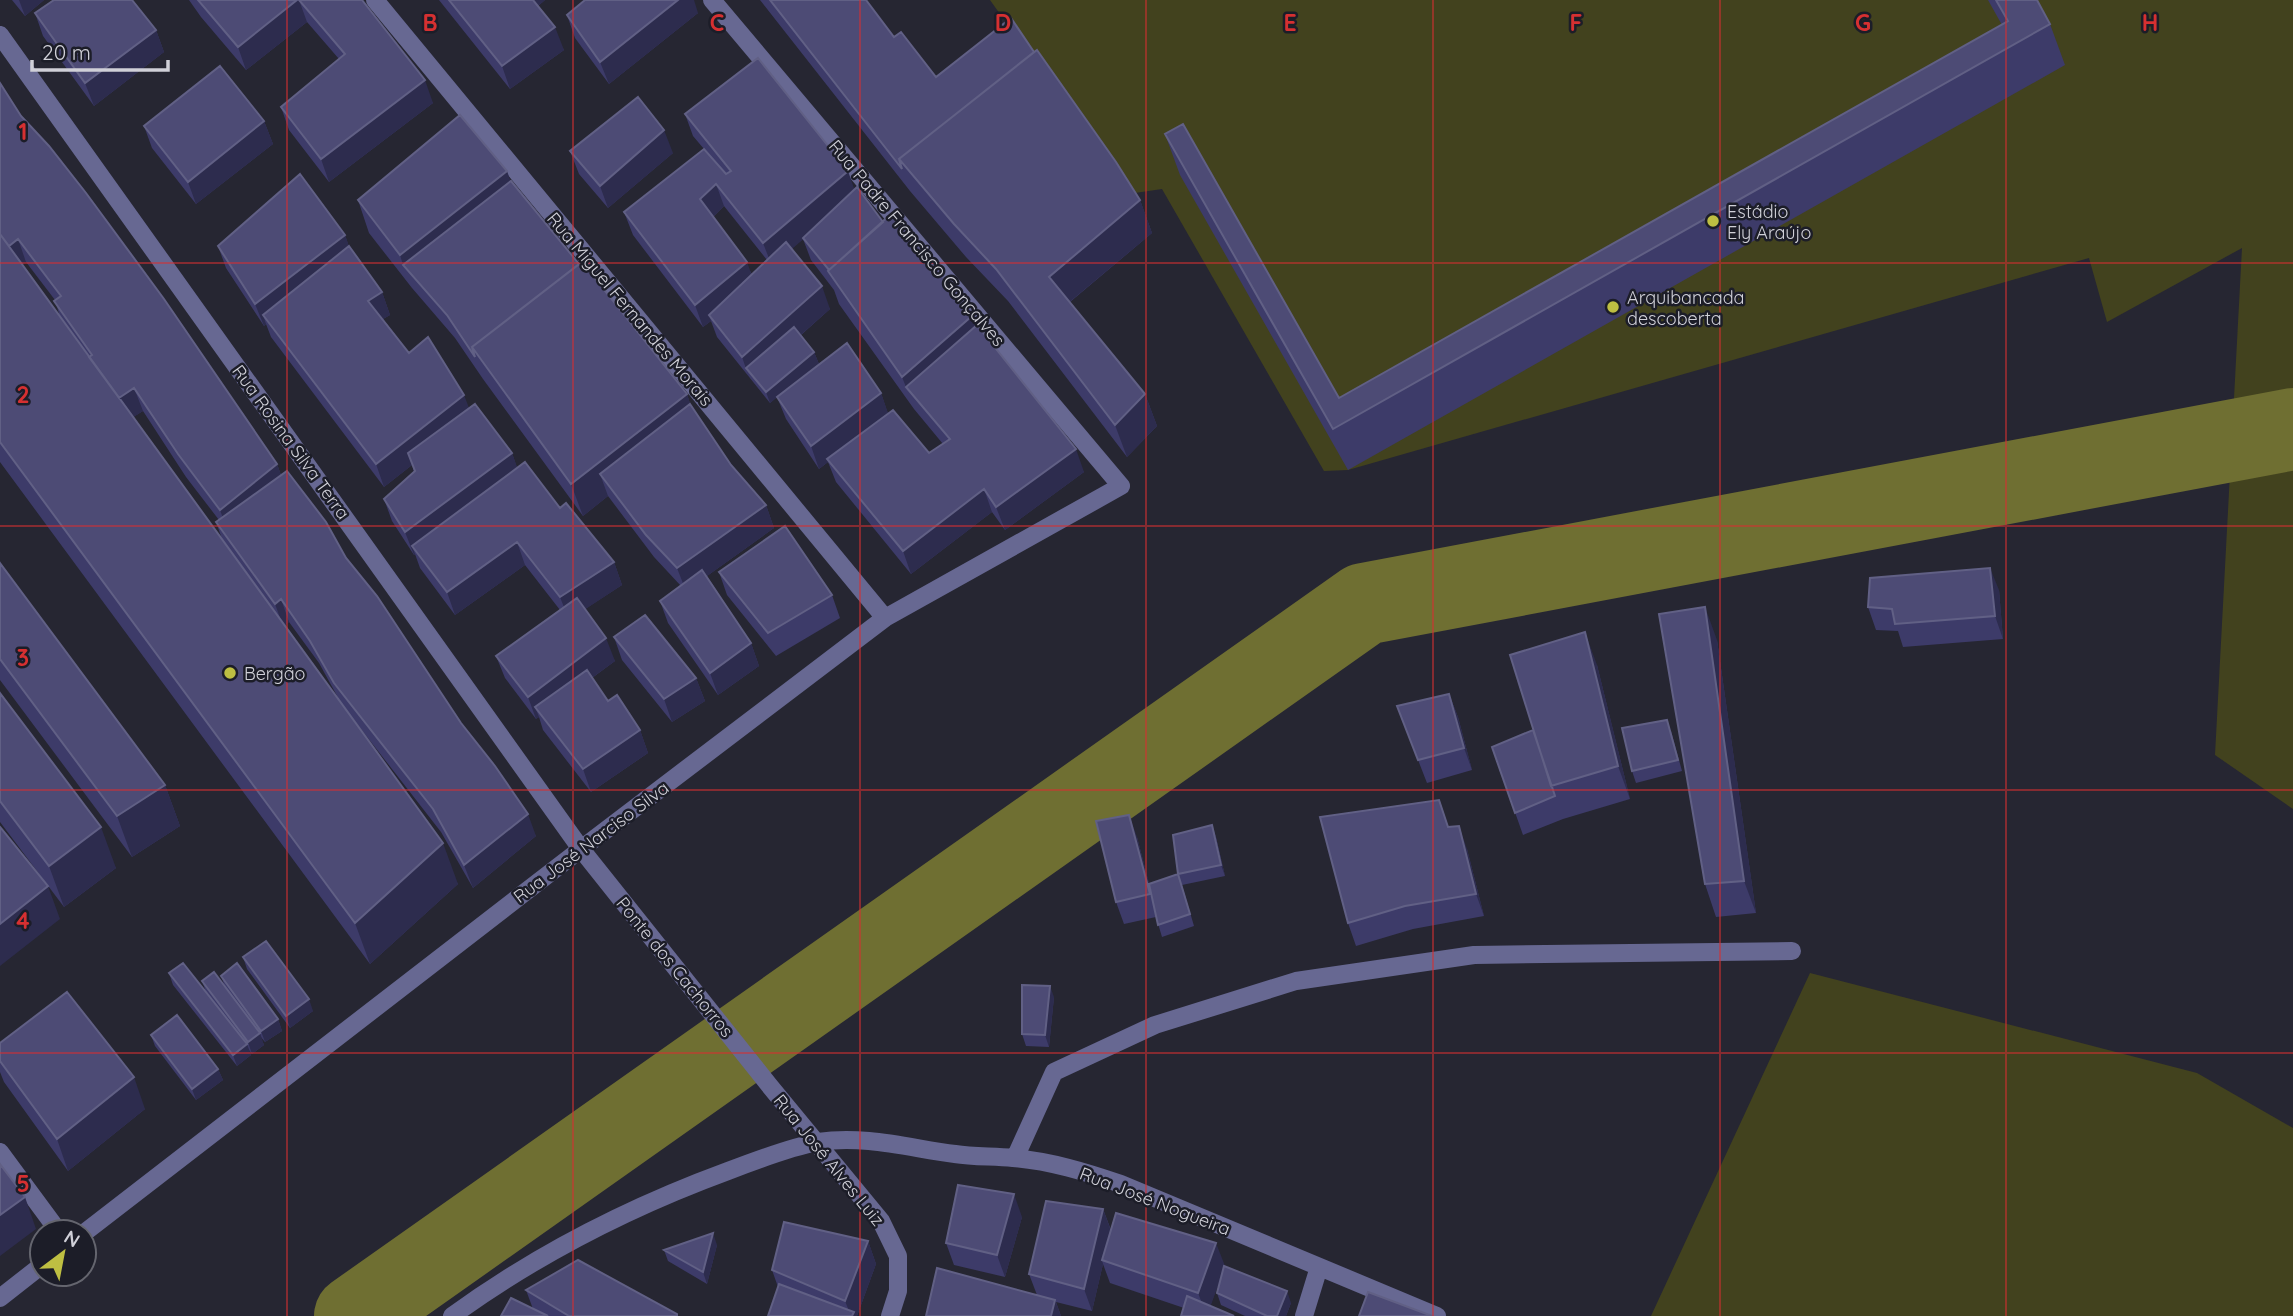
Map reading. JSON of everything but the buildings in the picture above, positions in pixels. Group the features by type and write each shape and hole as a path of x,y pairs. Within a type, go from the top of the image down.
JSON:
{"street":[{"name":"Rua Miguel Fernandes Morais","path":"375,0 885,618"},
{"name":"Rua Padre Francisco Gonçalves","path":"712,0 1121,486"},
{"name":"Rua Rosina Silva Terra","path":"0,35 581,849"},
{"name":"Rua José Narciso Silva","path":"98,1222 885,618 1121,486"},
{"name":"Ponte dos Cachorros","path":"581,849 769,1085"},
{"path":"1015,1158 1054,1072 1155,1025 1296,981 1474,955 1792,951"},
{"name":"Rua José Alves Luiz","path":"769,1085 881,1221 898,1256 898,1291 890,1316"},
{"name":"Rua José Nogueira","path":"452,1316 495,1284 617,1217 709,1178 817,1142 865,1139 958,1155 1015,1158 1075,1168 1121,1184 1437,1316"},
{"path":"0,1152 49,1218"},
{"path":"1304,1316 1319,1267"},
{"path":"0,1298 28,1276"}],"shaded area":[{"name":"Estádio Ely Araújo","path":"990,0 2293,0 2293,809 2215,755 2242,248 2107,322 2089,258 1348,470 1324,471 1162,189 1128,194"},
{"path":"1810,973 2197,1073 2293,1128 2293,1316 1651,1316"}],"waterway":[{"path":"355,1316 1364,604 2293,429"}],"place":[{"name":"Estádio Ely Araújo","path":"1713,221"},
{"name":"Arquibancada descoberta","path":"1613,307"},
{"name":"Bergão","path":"230,673"}]}
